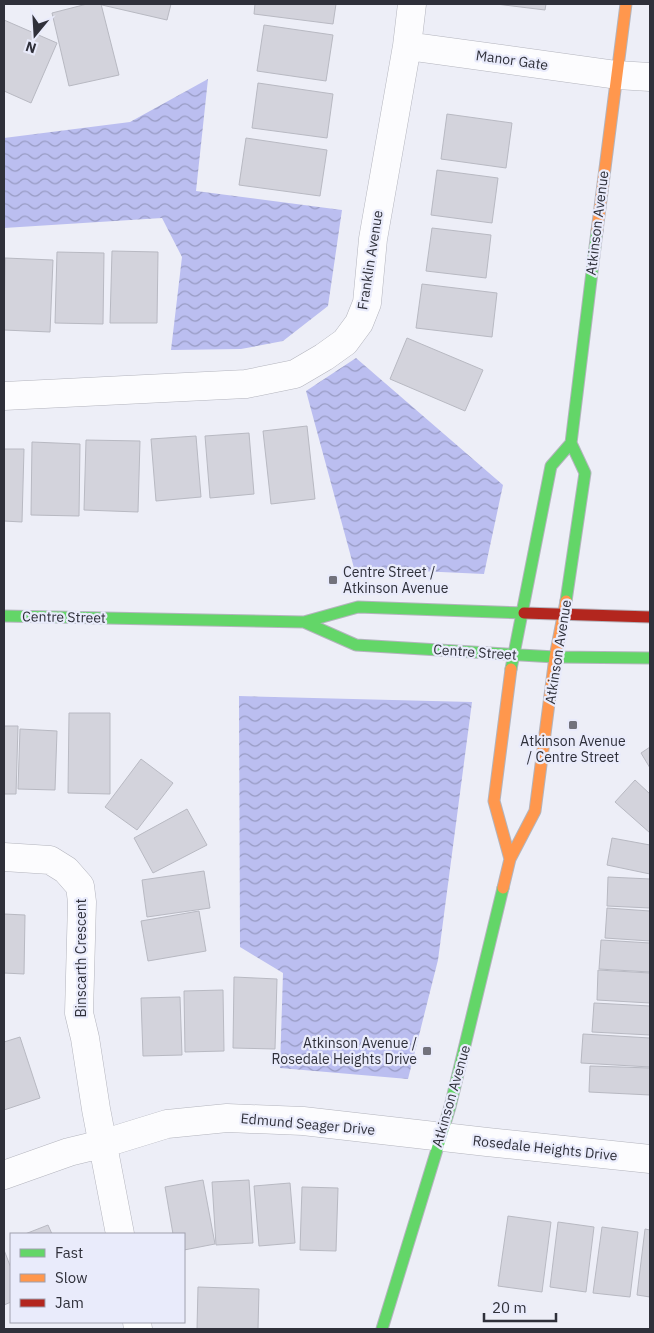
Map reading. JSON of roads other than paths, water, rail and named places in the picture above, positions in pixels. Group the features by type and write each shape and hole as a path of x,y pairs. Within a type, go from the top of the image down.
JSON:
{"street":[{"name":"Franklin Avenue","path":"4,396 246,384 296,374 345,342 359,323 366,302 373,240 407,46 412,4"},
{"name":"Atkinson Avenue","path":"382,1329 450,1107 510,859 534,812 555,657 570,581 585,473 571,443 626,4"},
{"name":"Manor Gate","path":"407,46 617,75 650,77"},
{"name":"Atkinson Avenue","path":"510,859 494,801 513,654 551,466 571,443"},
{"name":"Centre Street","path":"4,616 304,622 358,607 650,617"},
{"name":"Centre Street","path":"304,622 356,645 555,657 650,658"},
{"name":"Binscarth Crescent","path":"4,857 50,860 66,870 80,886 82,902 78,1013 85,1038 102,1144 120,1233"},
{"name":"Edmund Seager Drive","path":"4,1174 69,1152 167,1124 227,1118 303,1121 440,1137"},
{"name":"Rosedale Heights Drive","path":"440,1137 650,1158"}],"water":[{"path":"208,79 196,191 342,210 328,306 283,341 241,349 171,350 182,257 162,218 4,228 4,138 130,122"},
{"path":"356,358 503,485 484,574 354,568 306,391"},
{"path":"239,696 472,702 438,960 408,1079 280,1068 283,973 240,947"}],"place":[{"name":"Centre Street / Atkinson Avenue","path":"333,580"},
{"name":"Atkinson Avenue / Centre Street","path":"573,725"},
{"name":"Atkinson Avenue / Rosedale Heights Drive","path":"427,1051"}]}
